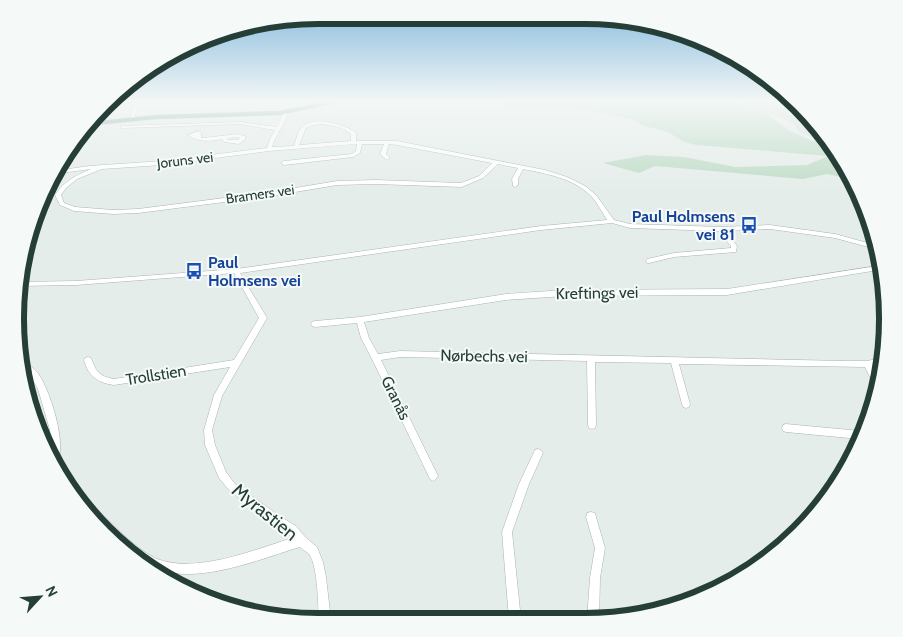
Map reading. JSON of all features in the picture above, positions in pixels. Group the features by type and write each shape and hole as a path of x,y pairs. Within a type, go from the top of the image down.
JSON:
{"street":[{"path":"214,138 218,132"},
{"path":"269,149 276,132"},
{"path":"296,147 302,132"},
{"path":"284,163 352,155 358,152 357,142 350,132"},
{"path":"198,138 224,138"},
{"name":"Joruns vei","path":"63,171 162,163 269,149 357,142 387,142 418,146 558,176 582,186 594,197 604,214 612,221"},
{"path":"386,158 383,154 387,142"},
{"name":"Bramers vei","path":"75,178 58,195 60,202 65,206 83,210 125,212 350,182 458,186 481,177 496,163"},
{"name":"Joruns vei","path":"75,178 100,168"},
{"path":"515,185 515,179 521,168"},
{"path":"69,170 75,178"},
{"path":"26,284 76,283 236,271 541,228 612,221 630,226 770,227 835,236 870,246"},
{"path":"649,261 674,255 734,250 734,246 721,228"},
{"name":"Kreftings vei","path":"315,324 360,320 516,296 565,293 727,292 875,268"},
{"name":"Myrastien","path":"236,271 263,318 218,396 208,430 210,445 222,475 232,487 276,521 292,530 313,551 318,562 324,613"},
{"name":"Granås","path":"360,320 365,338 433,476"},
{"name":"Nørbechs vei","path":"376,358 400,354 867,364 876,362"},
{"path":"591,358 592,425"},
{"name":"Trollstien","path":"88,360 90,370 101,380 114,382 236,363"},
{"path":"674,360 686,404"},
{"path":"867,364 874,377"},
{"path":"28,368 40,381 54,422 57,439 55,451"},
{"path":"786,428 855,434"},
{"path":"514,613 507,532 524,484 538,453"},
{"path":"591,517 600,548 594,613"},
{"path":"109,526 126,542"},
{"path":"153,563 172,569 206,567 301,541"}],"shaded area":[{"path":"800,132 812,132 819,140"}],"green space":[{"path":"668,132 792,132 813,141 819,140 843,177 827,174 803,179 655,166 639,173 603,163 646,155 684,157 735,167 807,165 828,156 696,145 684,142"}],"place":[{"name":"Paul Holmsens vei 81","path":"749,225"},
{"name":"Paul Holmsens vei","path":"194,271"}]}
